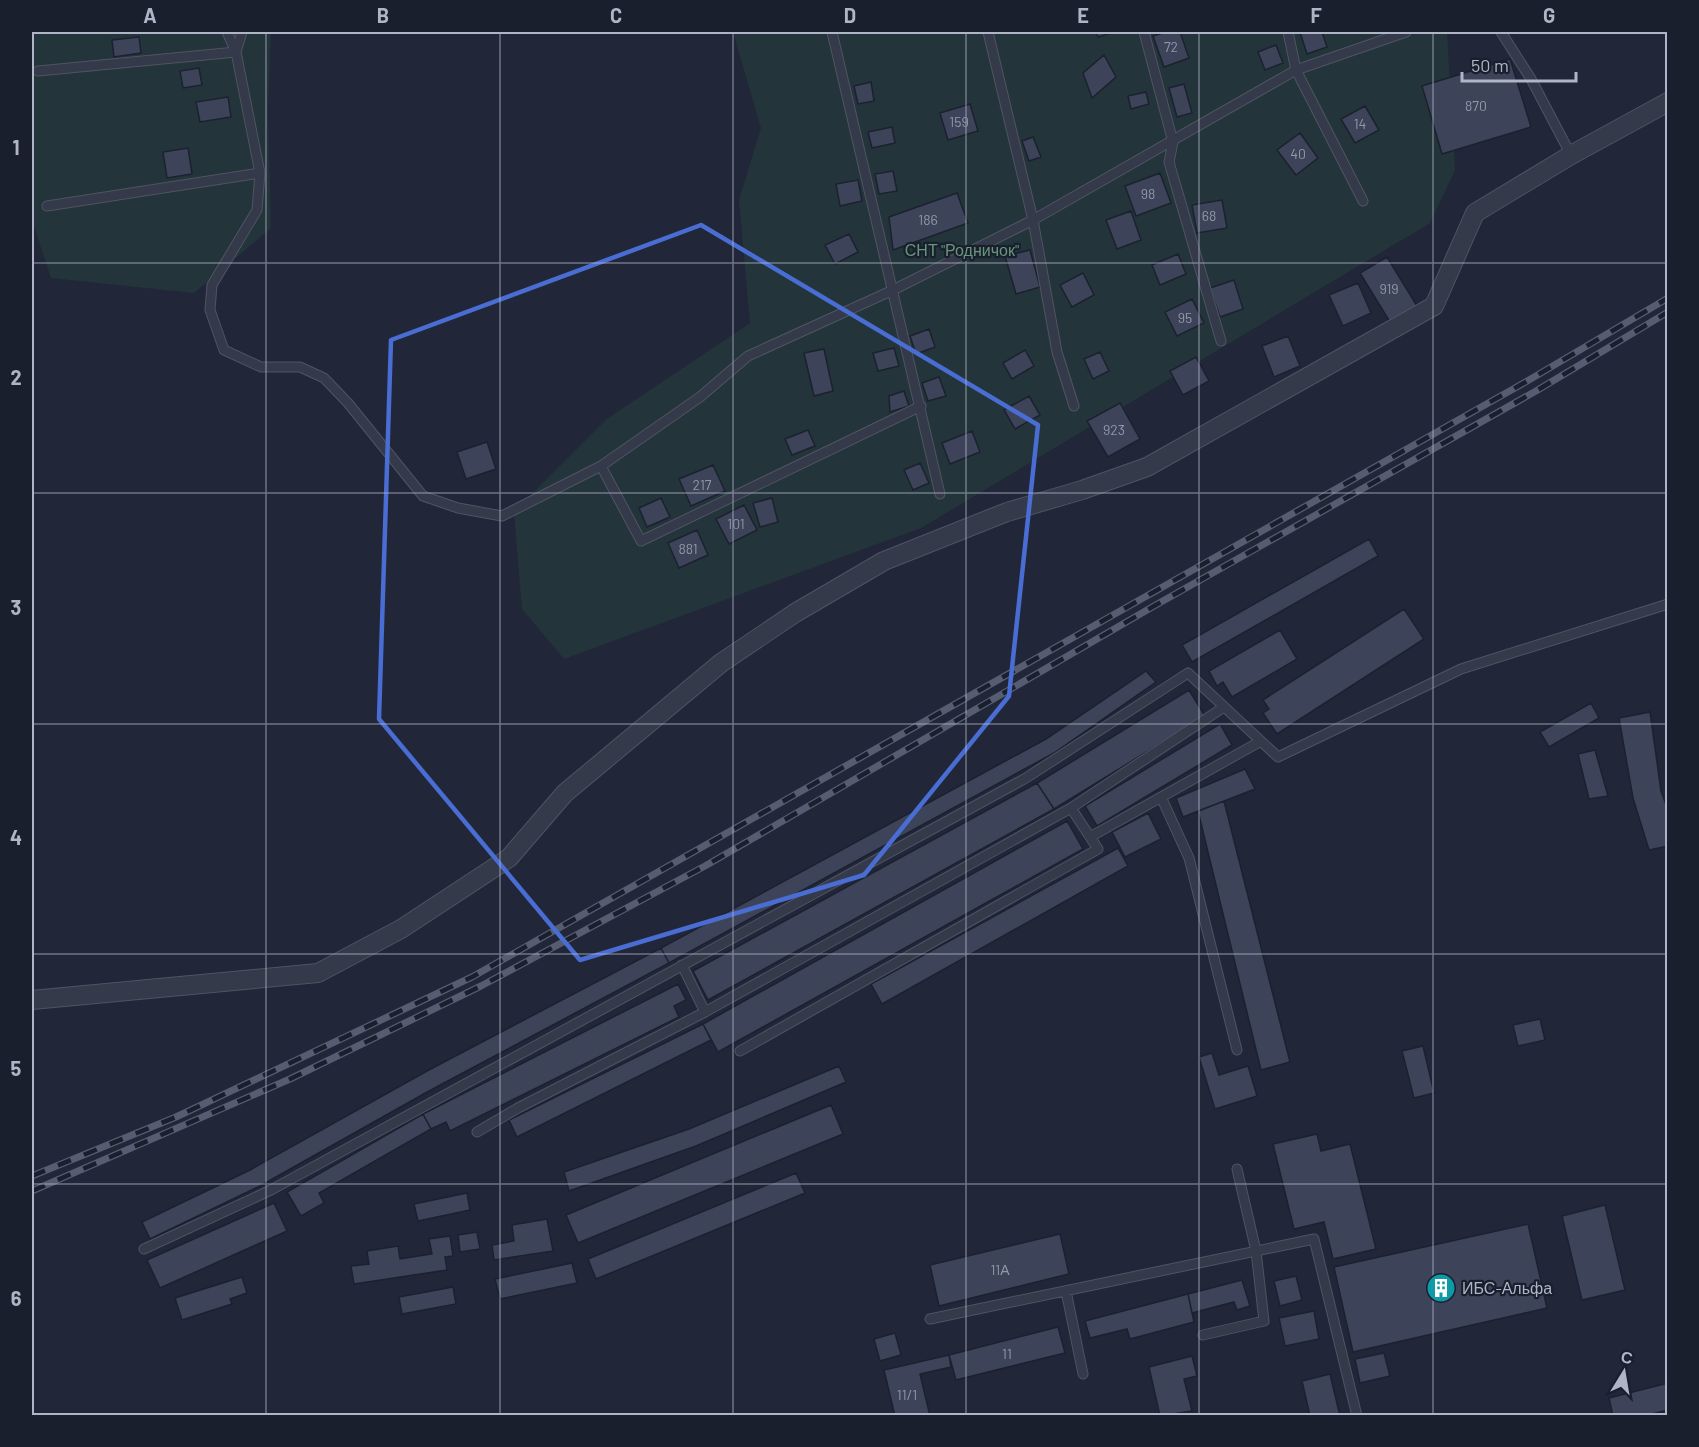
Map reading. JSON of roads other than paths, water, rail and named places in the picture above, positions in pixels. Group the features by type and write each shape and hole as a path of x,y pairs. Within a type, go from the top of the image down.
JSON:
{"street":[{"path":"32,1000 318,973 401,929 509,858 565,793 722,663 795,613 884,561 1007,512 1082,490 1147,467 1434,306 1475,213 1570,155 1668,102"}],"lane":[{"path":"227,32 236,52 260,173 257,210 212,285 210,310 224,350 261,367 300,367 324,378 348,403 423,496 458,508 502,516 601,466 700,397 748,356 893,290 1033,220 1296,70 1406,32"},
{"path":"236,52 242,32"},
{"path":"832,32 940,494"},
{"path":"988,32 1033,220 1057,352 1074,406"},
{"path":"1144,32 1173,142 1169,162 1221,341"},
{"path":"1288,32 1296,70 1363,201"},
{"path":"1501,32 1531,79 1570,155"},
{"path":"38,70 236,52"},
{"path":"46,206 260,173"},
{"path":"601,466 641,541 921,406"},
{"path":"144,1249 271,1190 1026,778 1188,673 1278,757 1461,669 1668,604"},
{"path":"477,1132 518,1108 705,1012 1071,808 1224,707"},
{"path":"1090,837 1261,741"},
{"path":"1161,797 1189,858 1237,1050"},
{"path":"740,1051 1098,849 1071,808"},
{"path":"682,965 705,1012"},
{"path":"1203,1335 1264,1321 1256,1251 1237,1169"},
{"path":"930,1319 1314,1239 1357,1416"},
{"path":"1066,1291 1083,1374"}],"railway":[{"path":"32,1176 176,1117 472,977 1529,380 1668,298"},
{"path":"32,1191 290,1079 481,986 705,866 1154,606 1536,391 1668,312"}],"place":[{"name":"ИБС-Альфа","path":"1441,1288"}],"park label":[{"name":"СНТ \"Родничок\"","path":"962,250"}]}
